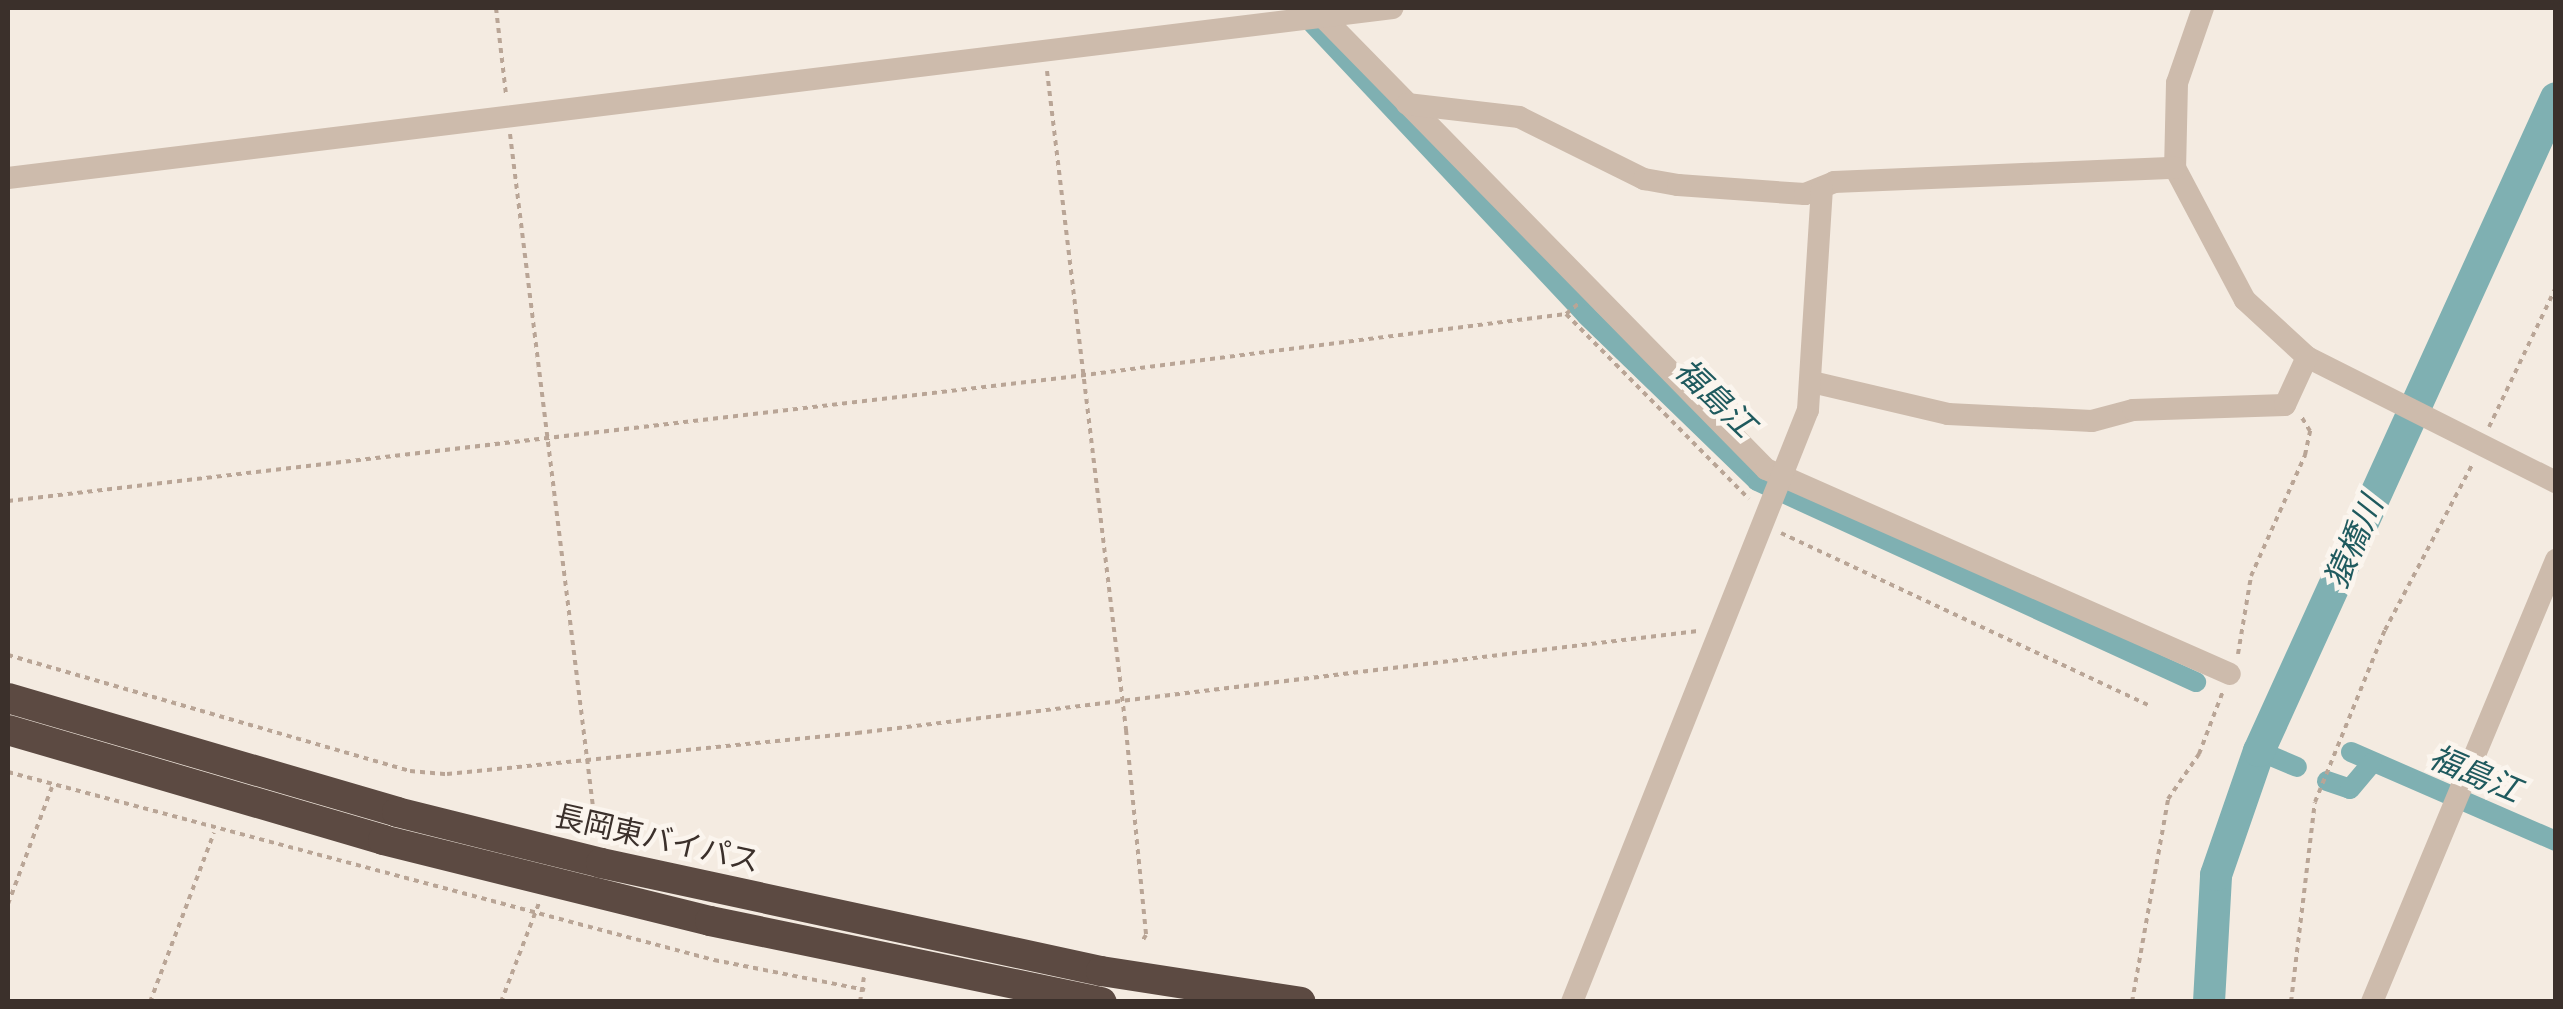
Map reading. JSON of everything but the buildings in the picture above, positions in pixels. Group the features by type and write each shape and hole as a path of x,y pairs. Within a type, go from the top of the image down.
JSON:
{"highway":[{"name":"長岡東バイパス","path":"8,698 378,806 601,864 1102,971 1302,1002"},
{"path":"8,730 383,840 710,921 1102,1002"}],"street":[{"path":"8,178 1044,52 1318,12 1393,8"},
{"path":"2202,8 2177,84 2175,168 2246,300 2306,358 2556,482"},
{"path":"1318,12 1590,295 1780,478 2230,674"},
{"path":"1407,104 1518,118 1644,179 1786,194 1822,187 2175,168"},
{"path":"1572,1002 1716,628 1780,478 1812,382 1822,187"},
{"path":"1812,382 1948,414 2060,421 2134,410 2285,405 2306,358"},
{"path":"2372,1002 2556,560"}],"path":[{"path":"496,8 585,760 601,864"},
{"path":"1044,52 1146,935 1141,943"},
{"path":"2291,1002 2315,802 2385,630 2556,287"},
{"path":"8,501 1568,313 1763,516 1764,525 2148,704"},
{"path":"2132,1002 2168,798 2199,754 2230,674 2251,576 2305,455 2307,420 2285,405"},
{"path":"8,654 410,771 446,774 1716,628"},
{"path":"8,772 214,831 714,960 865,990"},
{"path":"8,904 52,787"},
{"path":"150,1002 214,831"},
{"path":"502,1002 548,880"}],"waterway":[{"name":"福島江","path":"1298,8 1586,315 1757,481 2196,682"},
{"name":"猿橋川","path":"2209,1002 2216,875 2259,751 2556,98"},
{"name":"福島江","path":"2259,751 2297,767"},
{"name":"福島江","path":"2351,752 2556,841"},
{"name":"福島江","path":"2327,781 2350,789 2372,763"}]}
